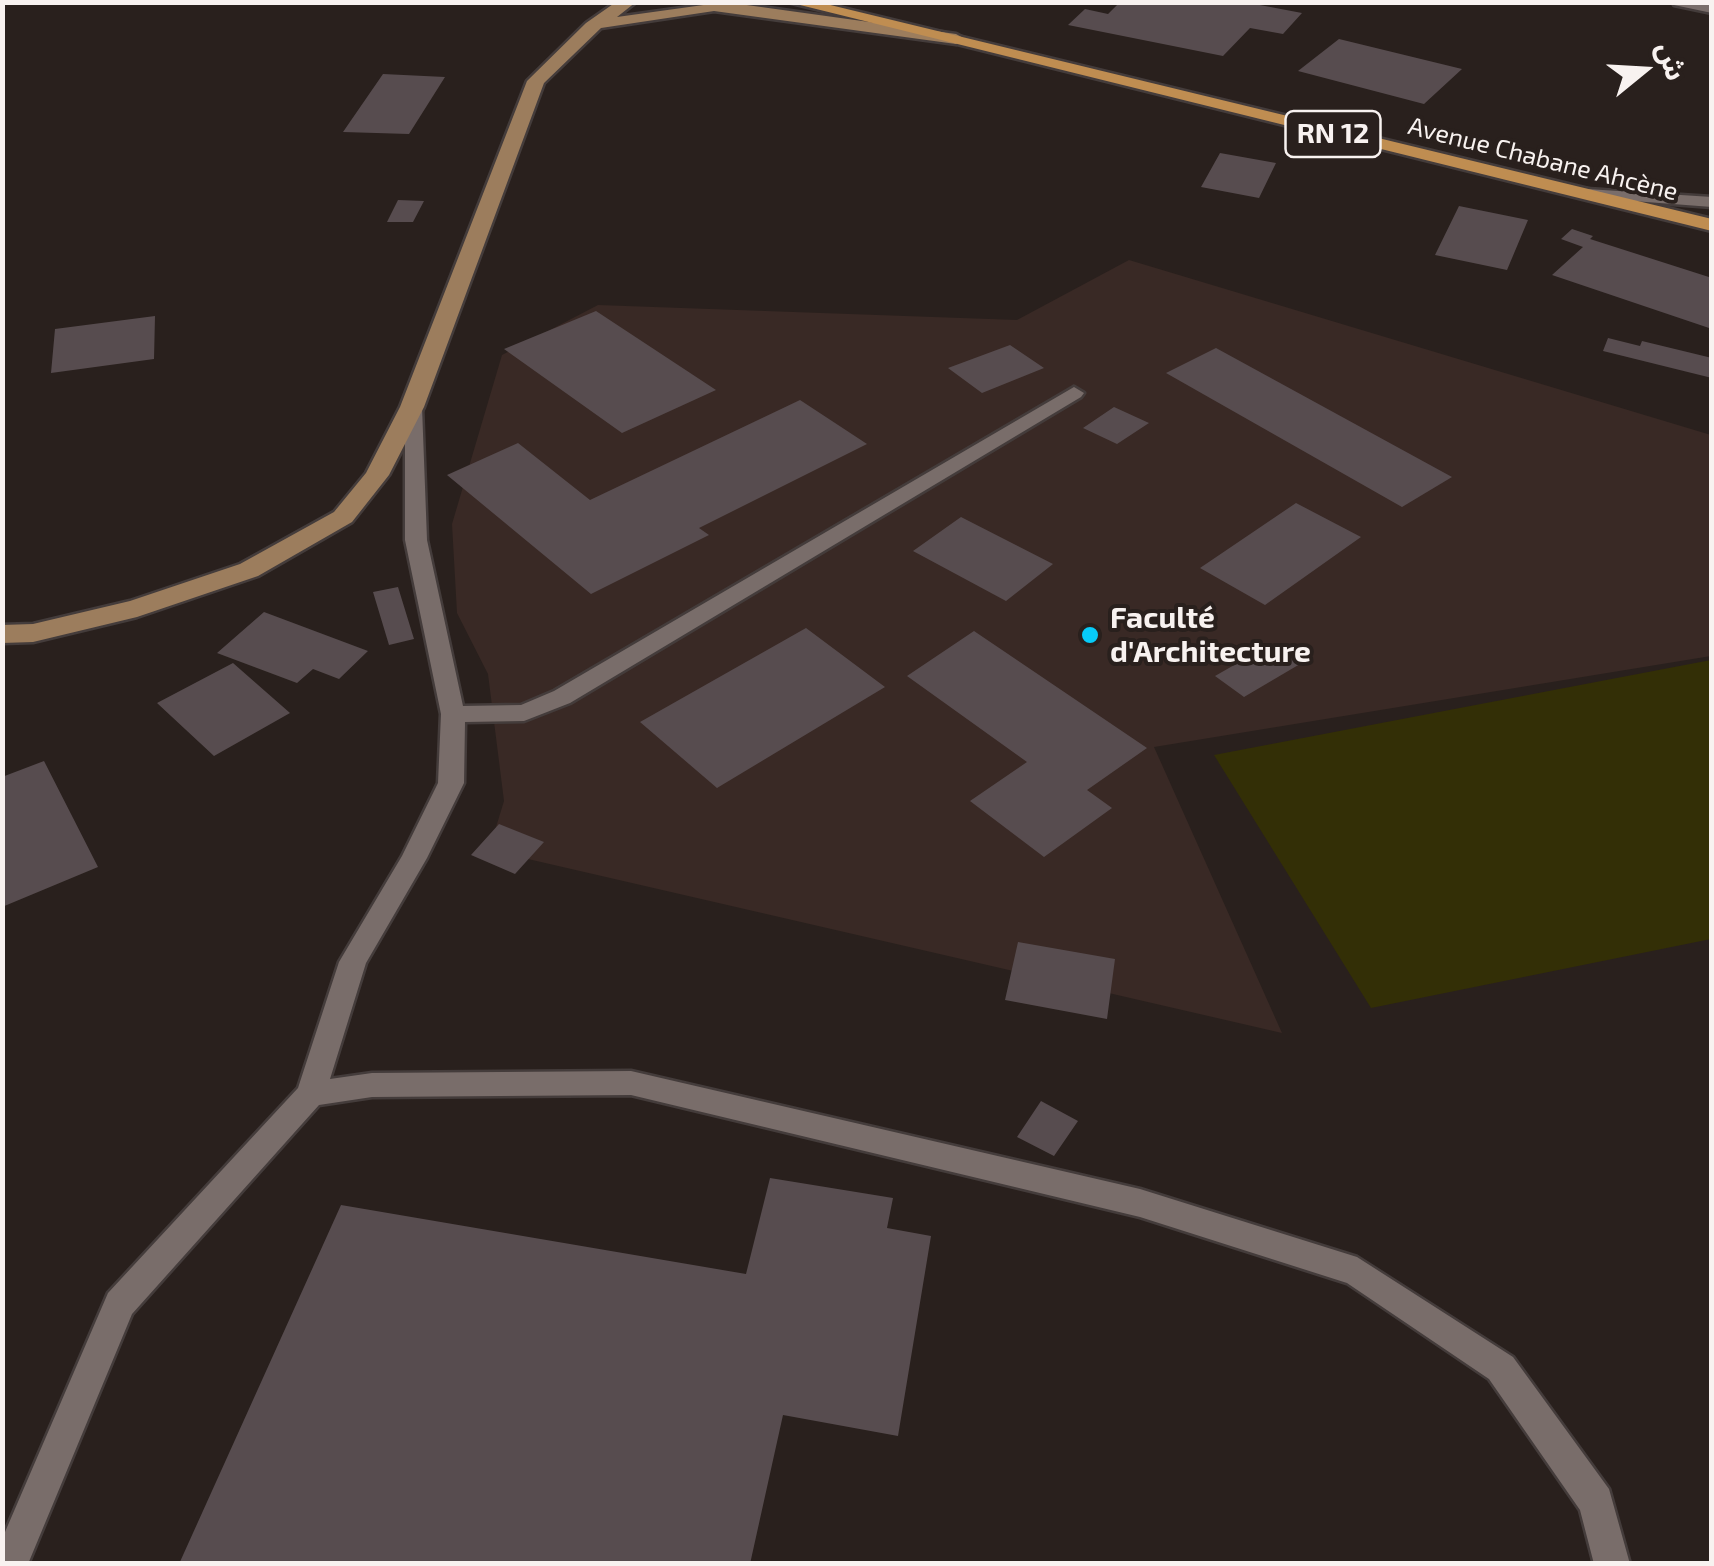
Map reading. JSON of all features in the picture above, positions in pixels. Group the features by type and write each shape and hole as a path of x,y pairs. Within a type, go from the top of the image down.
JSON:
{"main road":[{"path":"592,27 596,2"},
{"path":"2,634 33,633 136,608 249,570 343,517 377,475 412,406 536,82 592,27 628,2"},
{"name":"RN 12","path":"796,2 956,40"},
{"path":"592,27 642,15 714,6 956,40"},
{"name":"Avenue Chabane Ahcène","path":"956,40 1712,225"}],"lane":[{"path":"1679,2 1712,9"},
{"path":"1584,194 1712,202"},
{"path":"453,714 524,713 562,697 1074,393"},
{"path":"10,1564 120,1304 311,1094 353,962 414,858 451,782 453,714 416,540 412,406"},
{"path":"311,1094 372,1085 631,1083 1140,1203 1357,1272 1501,1368 1596,1502 1612,1564"}],"shaded area":[{"name":"Faculté d'Architecture","path":"1129,260 1711,435 1711,656 1154,747 1282,1033 489,850 504,801 488,674 457,613 452,524 502,355 598,305 1017,320"},
{"path":"1711,660 1711,939 1371,1008 1214,755"}],"building":[{"path":"1120,2 1244,2 1302,13 1283,34 1250,28 1223,56 1068,25 1085,9 1108,14"},
{"path":"1339,39 1462,69 1424,104 1298,71"},
{"path":"383,74 445,77 409,134 343,132"},
{"path":"1220,153 1276,163 1259,198 1201,187"},
{"path":"398,200 424,201 413,222 387,222"},
{"path":"1459,206 1528,220 1507,270 1435,255"},
{"path":"1572,229 1593,236 1590,239 1712,278 1712,329 1552,275 1583,247 1561,239"},
{"path":"596,311 716,390 622,433 504,349"},
{"path":"155,316 154,359 51,373 55,329"},
{"path":"1608,338 1640,346 1642,341 1712,358 1712,378 1603,351"},
{"path":"1010,345 1044,368 982,393 948,368"},
{"path":"1216,348 1452,477 1402,507 1166,373"},
{"path":"800,400 867,444 699,528 709,535 591,594 447,475 518,443 590,500"},
{"path":"1114,407 1149,423 1117,444 1083,428"},
{"path":"1296,503 1361,537 1265,605 1200,568"},
{"path":"961,517 1053,564 1006,601 913,551"},
{"path":"398,587 414,639 389,645 373,592"},
{"path":"264,612 368,651 339,679 313,669 297,683 217,653"},
{"path":"806,628 885,687 717,788 640,722"},
{"path":"974,631 1147,748 1087,790 1112,808 1044,857 970,801 1027,762 907,676"},
{"path":"1271,644 1300,664 1244,697 1215,676"},
{"path":"233,663 290,713 214,756 157,703"},
{"path":"44,761 98,867 2,907 2,777"},
{"path":"499,824 544,842 515,874 471,855"},
{"path":"1018,942 1115,959 1107,1019 1005,1000"},
{"path":"1041,1101 1078,1121 1054,1156 1017,1137"},
{"path":"770,1178 893,1198 887,1228 931,1236 898,1436 783,1415 750,1564 179,1564 341,1205 746,1274"}],"place":[{"name":"Faculté d'Architecture","path":"1090,635"}]}
